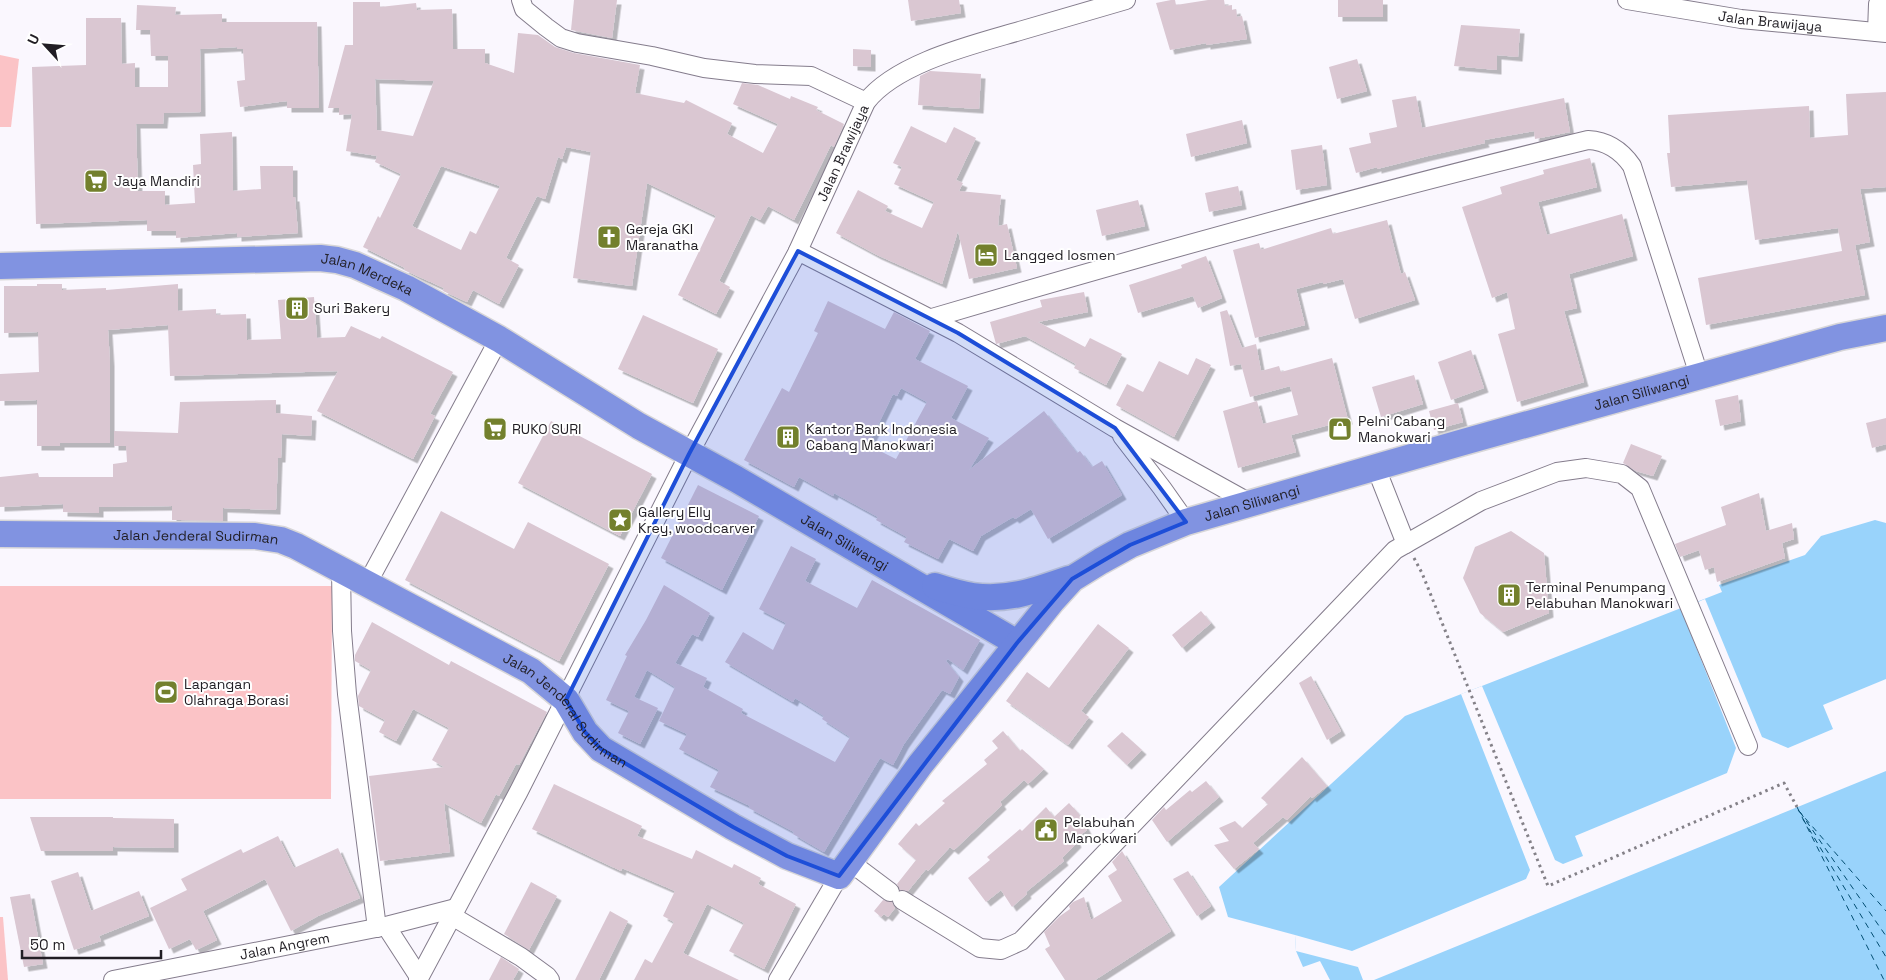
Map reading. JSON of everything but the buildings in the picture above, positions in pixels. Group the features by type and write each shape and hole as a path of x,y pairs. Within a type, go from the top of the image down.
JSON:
{"highway":[{"name":"Jalan Merdeka","path":"0,266 327,258 355,265 406,288 500,339 612,410 689,454"},
{"name":"Jalan Siliwangi","path":"689,454 736,478 1017,643 1072,578 1130,545 1186,522 1699,375 1840,337 1886,328"},
{"name":"Jalan Jenderal Sudirman","path":"0,534 255,536 281,540 296,546 531,671 566,700 585,732 601,749 732,827 779,852 845,869"},
{"path":"908,579 971,596 988,598 1013,597 1030,593 1072,578"},
{"path":"845,869 920,765 1017,643"}],"street":[{"path":"521,0 524,8 546,27 562,38 577,43 652,56 704,68 755,74 811,76 866,102"},
{"name":"Jalan Brawijaya","path":"418,978 566,700 689,454 798,251 866,102 879,86 926,61 970,45 1126,0"},
{"name":"Jalan Brawijaya","path":"1627,0 1759,22 1881,33"},
{"path":"1880,0 1878,4 1881,33"},
{"path":"932,318 1161,251 1482,166 1588,140 1596,140 1622,152 1632,166 1699,375"},
{"path":"798,251 932,318 1115,428 1252,504"},
{"path":"367,584 500,339"},
{"path":"1115,428 1186,522"},
{"path":"1376,468 1406,544"},
{"path":"778,980 845,869 896,896 980,948 1001,950 1020,941 1395,550 1481,501 1557,472 1586,468 1622,474 1640,488 1748,746"},
{"path":"341,571 342,631 347,694 382,927 418,978"},
{"path":"454,912 521,957 550,980"},
{"name":"Jalan Angrem","path":"114,980 454,912"}],"path":[{"path":"1406,544 1422,573 1548,886 1784,784 1796,807"}],"highlighted area":[{"path":"798,251 958,333 1115,428 1186,522 1130,545 1072,579 1017,643 839,876 787,856 733,827 601,749 585,732 566,700 689,454"}],"shaded area":[{"path":"0,55 19,59 11,127 0,127"},
{"name":"Lapangan Olahraga Borasi","path":"0,586 332,586 331,799 0,799"},
{"path":"0,917 3,917 8,980 0,980"}],"water":[{"path":"1875,520 1886,523 1886,980 1330,980 1320,961 1303,967 1296,951 1295,935 1228,917 1219,887 1405,716 1722,592 1719,585 1805,555 1821,536"}],"pier":[{"path":"1705,599 1762,737 1788,748 1833,729 1823,705 1886,679 1886,771 1374,980 1363,980 1358,967 1296,951 1295,935 1352,951 1526,879 1530,870 1461,694 1482,686 1555,860 1563,864 1583,856 1575,836 1727,773 1736,748 1681,609"}],"ferry route":[{"path":"1797,807 1884,980"},
{"path":"1798,810 1886,911"},
{"path":"1800,812 1886,936"},
{"path":"1803,819 1886,957"}],"place":[{"name":"Jaya Mandiri","path":"96,181"},
{"name":"Gereja GKI Maranatha","path":"609,237"},
{"name":"Langged losmen","path":"986,255"},
{"name":"Suri Bakery","path":"297,308"},
{"name":"RUKO SURI","path":"495,429"},
{"name":"Pelni Cabang Manokwari","path":"1340,429"},
{"name":"Kantor Bank Indonesia Cabang Manokwari","path":"788,437"},
{"name":"Gallery Elly Krey, woodcarver","path":"620,520"},
{"name":"Terminal Penumpang Pelabuhan Manokwari","path":"1509,595"},
{"name":"Lapangan Olahraga Borasi","path":"166,692"},
{"name":"Pelabuhan Manokwari","path":"1046,830"}]}
